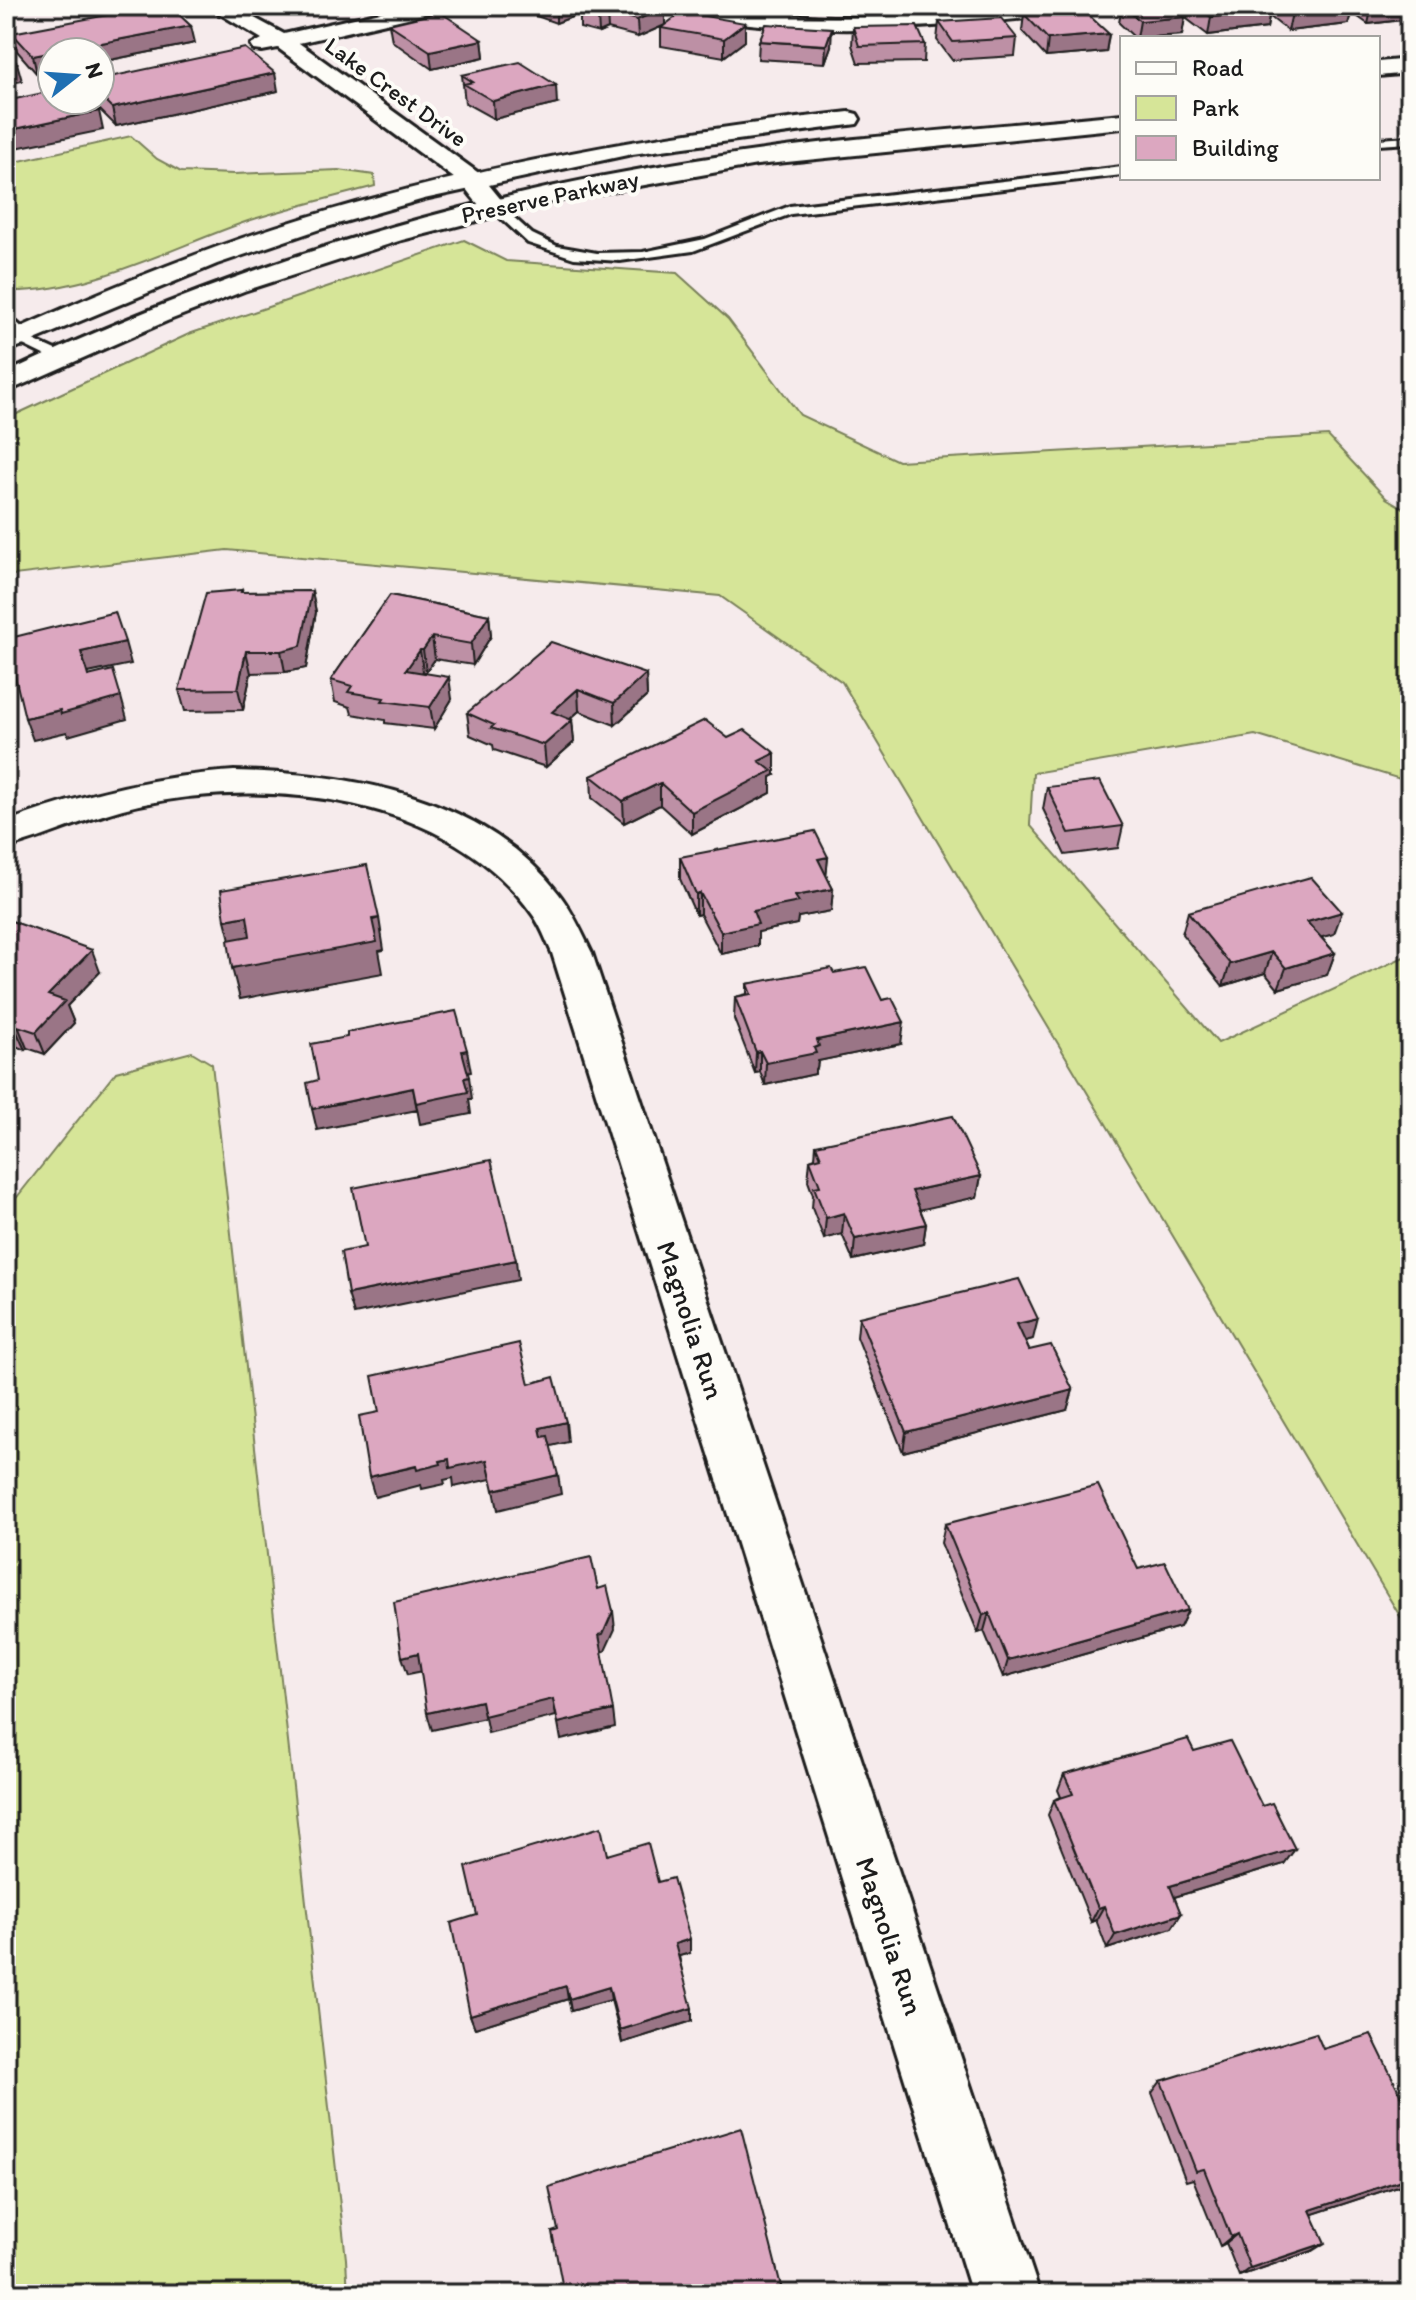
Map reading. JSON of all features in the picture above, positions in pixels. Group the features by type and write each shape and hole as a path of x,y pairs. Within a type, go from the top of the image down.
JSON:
{"street":[{"name":"Lake Crest Drive","path":"217,6 282,41 471,179 495,207"},
{"path":"238,50 435,6"},
{"path":"679,6 749,19 843,24 1090,6"},
{"path":"1380,69 1410,66"},
{"name":"Preserve Parkway","path":"11,337 258,241 471,179 642,145 773,126 868,117"},
{"name":"Preserve Parkway","path":"6,384 59,357 201,299 308,260 495,207 638,177 829,150 1120,121"},
{"name":"Magnolia Run","path":"6,836 65,814 159,790 218,783 306,786 405,806 441,820 471,836 501,859 549,908 577,968 1006,2294"}],"lane":[{"path":"1380,142 1410,140"},
{"path":"495,207 530,239 561,251 596,257 644,255 710,242 764,217 790,210 1120,171"},
{"path":"11,337 59,357"}],"green space":[{"path":"131,136 157,159 181,172 234,174 339,170 374,175 375,186 251,220 100,277 38,290 6,291 6,164"},
{"path":"464,240 506,261 677,273 728,319 800,415 898,461 1328,436 1386,498 1410,512 1410,782 1255,735 1033,773 1030,825 1218,1043 1410,954 1410,1633 842,682 720,596 227,550 6,576 6,419 189,334"},
{"path":"192,1052 212,1064 348,2294 6,2294 6,1211 116,1072"}],"building":[{"path":"155,6 170,6 191,26 116,40 116,36 36,36 36,55 33,56 12,33"},
{"path":"588,6 665,7 637,20 607,11 598,16 579,10"},
{"path":"1123,6 1173,6 1185,17 1140,21"},
{"path":"1196,6 1264,6 1270,11 1211,17"},
{"path":"1283,6 1352,6 1353,7 1292,13"},
{"path":"1082,9 1109,34 1048,39 1024,14"},
{"path":"440,12 482,40 430,51 389,24"},
{"path":"682,12 745,23 724,39 661,28"},
{"path":"1001,18 1017,38 953,42 939,22"},
{"path":"766,24 832,28 826,45 759,41"},
{"path":"917,26 925,44 859,46 853,27"},
{"path":"245,48 275,73 116,107 116,76"},
{"path":"6,51 17,63 6,65"},
{"path":"520,62 556,85 493,101 464,84 473,82 462,75"},
{"path":"36,94 36,116 76,116 6,131 6,101"},
{"path":"312,591 301,646 281,651 246,651 238,689 179,690 206,593"},
{"path":"390,595 489,615 471,644 432,637 406,670 449,677 430,707 382,701 384,698 348,692 352,686 331,680"},
{"path":"115,612 125,642 81,652 88,676 113,670 121,697 61,714 60,710 25,718 6,639"},
{"path":"551,642 646,674 614,703 578,689 552,712 572,720 544,745 491,728 494,725 467,713"},
{"path":"705,720 728,738 745,730 775,753 759,761 772,771 692,812 660,783 623,801 591,776"},
{"path":"1100,781 1123,826 1069,833 1047,787"},
{"path":"815,831 828,857 818,859 833,889 795,896 799,902 753,911 758,924 721,932 700,893 696,894 680,857"},
{"path":"367,865 379,918 372,919 377,942 232,968 228,940 250,936 247,916 225,920 221,890"},
{"path":"1311,877 1342,912 1307,922 1335,953 1286,968 1272,952 1230,964 1188,912"},
{"path":"6,919 92,950 48,995 65,1001 36,1032 6,1024"},
{"path":"866,967 882,1000 892,998 904,1022 817,1040 819,1046 814,1048 816,1053 766,1063 760,1051 756,1052 735,997 751,994 747,984 831,968 834,973"},
{"path":"456,1011 467,1050 462,1051 469,1077 464,1078 468,1092 416,1103 413,1088 312,1109 307,1083 318,1080 311,1044 347,1037 347,1032"},
{"path":"953,1116 981,1176 912,1191 926,1224 855,1239 844,1213 826,1218 814,1187 820,1186 810,1160 821,1157 816,1145"},
{"path":"491,1160 516,1260 348,1294 341,1252 365,1247 353,1188"},
{"path":"1019,1279 1038,1319 1017,1324 1029,1350 1051,1345 1073,1390 906,1432 859,1317"},
{"path":"519,1343 529,1384 554,1377 566,1422 540,1428 542,1437 548,1436 558,1475 494,1490 487,1460 450,1468 449,1459 417,1470 416,1466 369,1477 359,1416 379,1412 372,1376"},
{"path":"1098,1485 1138,1569 1165,1562 1188,1610 1008,1660 989,1613 983,1615 945,1524"},
{"path":"591,1557 598,1589 607,1586 613,1611 603,1634 599,1635 613,1710 558,1723 553,1699 484,1716 481,1701 427,1713 418,1653 402,1657 394,1602"},
{"path":"1188,1739 1194,1751 1230,1741 1262,1806 1272,1803 1295,1849 1170,1886 1181,1914 1115,1935 1104,1906 1098,1908 1054,1800 1073,1794 1064,1774"},
{"path":"601,1827 607,1855 648,1843 658,1882 673,1878 690,1939 675,1944 692,2008 620,2030 609,1987 569,1999 566,1986 470,2015 451,1923 477,1915 466,1867"},
{"path":"1316,2033 1323,2049 1371,2034 1410,2114 1410,2177 1310,2210 1325,2243 1250,2268 1237,2234 1231,2237 1204,2169 1196,2171 1161,2081"},
{"path":"741,2128 783,2294 564,2294 552,2232 558,2230 549,2187"}]}
